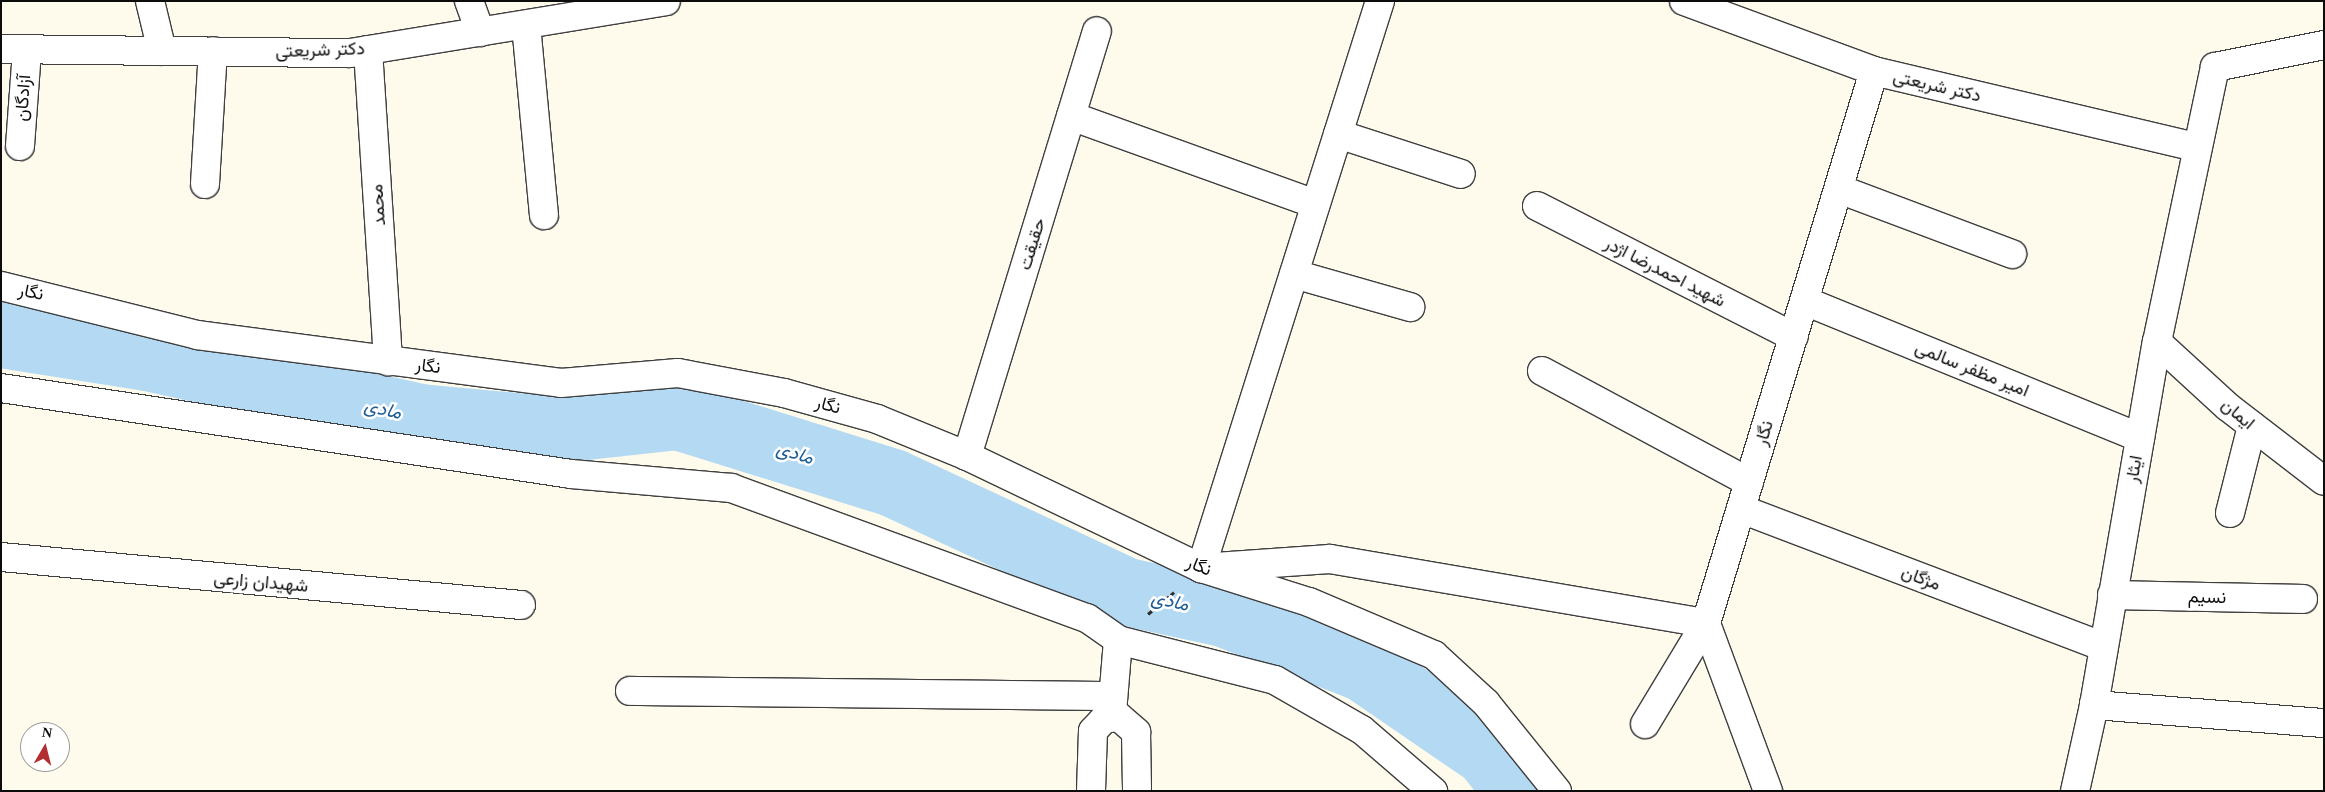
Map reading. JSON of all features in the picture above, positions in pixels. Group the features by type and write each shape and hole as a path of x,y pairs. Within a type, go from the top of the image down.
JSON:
{"street":[{"path":"150,1 162,51"},
{"path":"468,1 480,32"},
{"name":"دکتر شریعتی","path":"14,49 162,51 368,50 666,1"},
{"path":"1380,1 1201,568 1330,559 1706,624 1768,791"},
{"name":"دکتر شریعتی","path":"1684,1 1874,71 2196,147"},
{"path":"526,25 544,215"},
{"name":"حقیقت","path":"966,456 1097,32"},
{"path":"2196,147 2215,67 2324,44"},
{"name":"آزادگان","path":"14,49 20,146"},
{"name":"محمد","path":"368,50 388,361"},
{"path":"205,184 213,51"},
{"name":"نگار","path":"1645,724 1706,624 1874,71"},
{"path":"1071,116 1316,204"},
{"path":"1338,134 1460,174"},
{"name":"ایثار","path":"2074,791 2094,705 2102,646 2157,342 2196,147"},
{"path":"1839,189 2012,254"},
{"name":"شهید احمدرضا اژدر","path":"1537,206 1794,337"},
{"path":"1294,274 1410,307"},
{"name":"نگار","path":"1,286 197,335 561,383 678,373 784,393 877,419 966,456 1201,568 1309,602 1434,655 1486,703 1557,791"},
{"name":"امیر مظفر سالمی","path":"1805,301 2140,438"},
{"name":"ایمان","path":"2157,342 2252,426 2324,481"},
{"path":"1542,370 1749,482"},
{"path":"1,388 572,474 731,488 1087,618 1118,640 1275,680 1362,730 1432,791"},
{"path":"2230,513 2252,426"},
{"name":"مژگان","path":"1741,509 2102,646"},
{"name":"شهیدان زارعی","path":"1,557 521,605"},
{"name":"نسیم","path":"2112,595 2303,599"},
{"path":"1091,791 1091,738 1098,724 1112,707 1118,640"},
{"path":"630,691 1112,707 1126,720 1138,740 1137,791"},
{"path":"2094,705 2324,723"}],"path":[{"path":"1118,640 1201,568"}],"waterway":[{"name":"مادی","path":"1,334 148,357 420,418 550,430 678,416 893,483 1127,592 1224,613 1364,668 1488,753 1518,791"}]}
